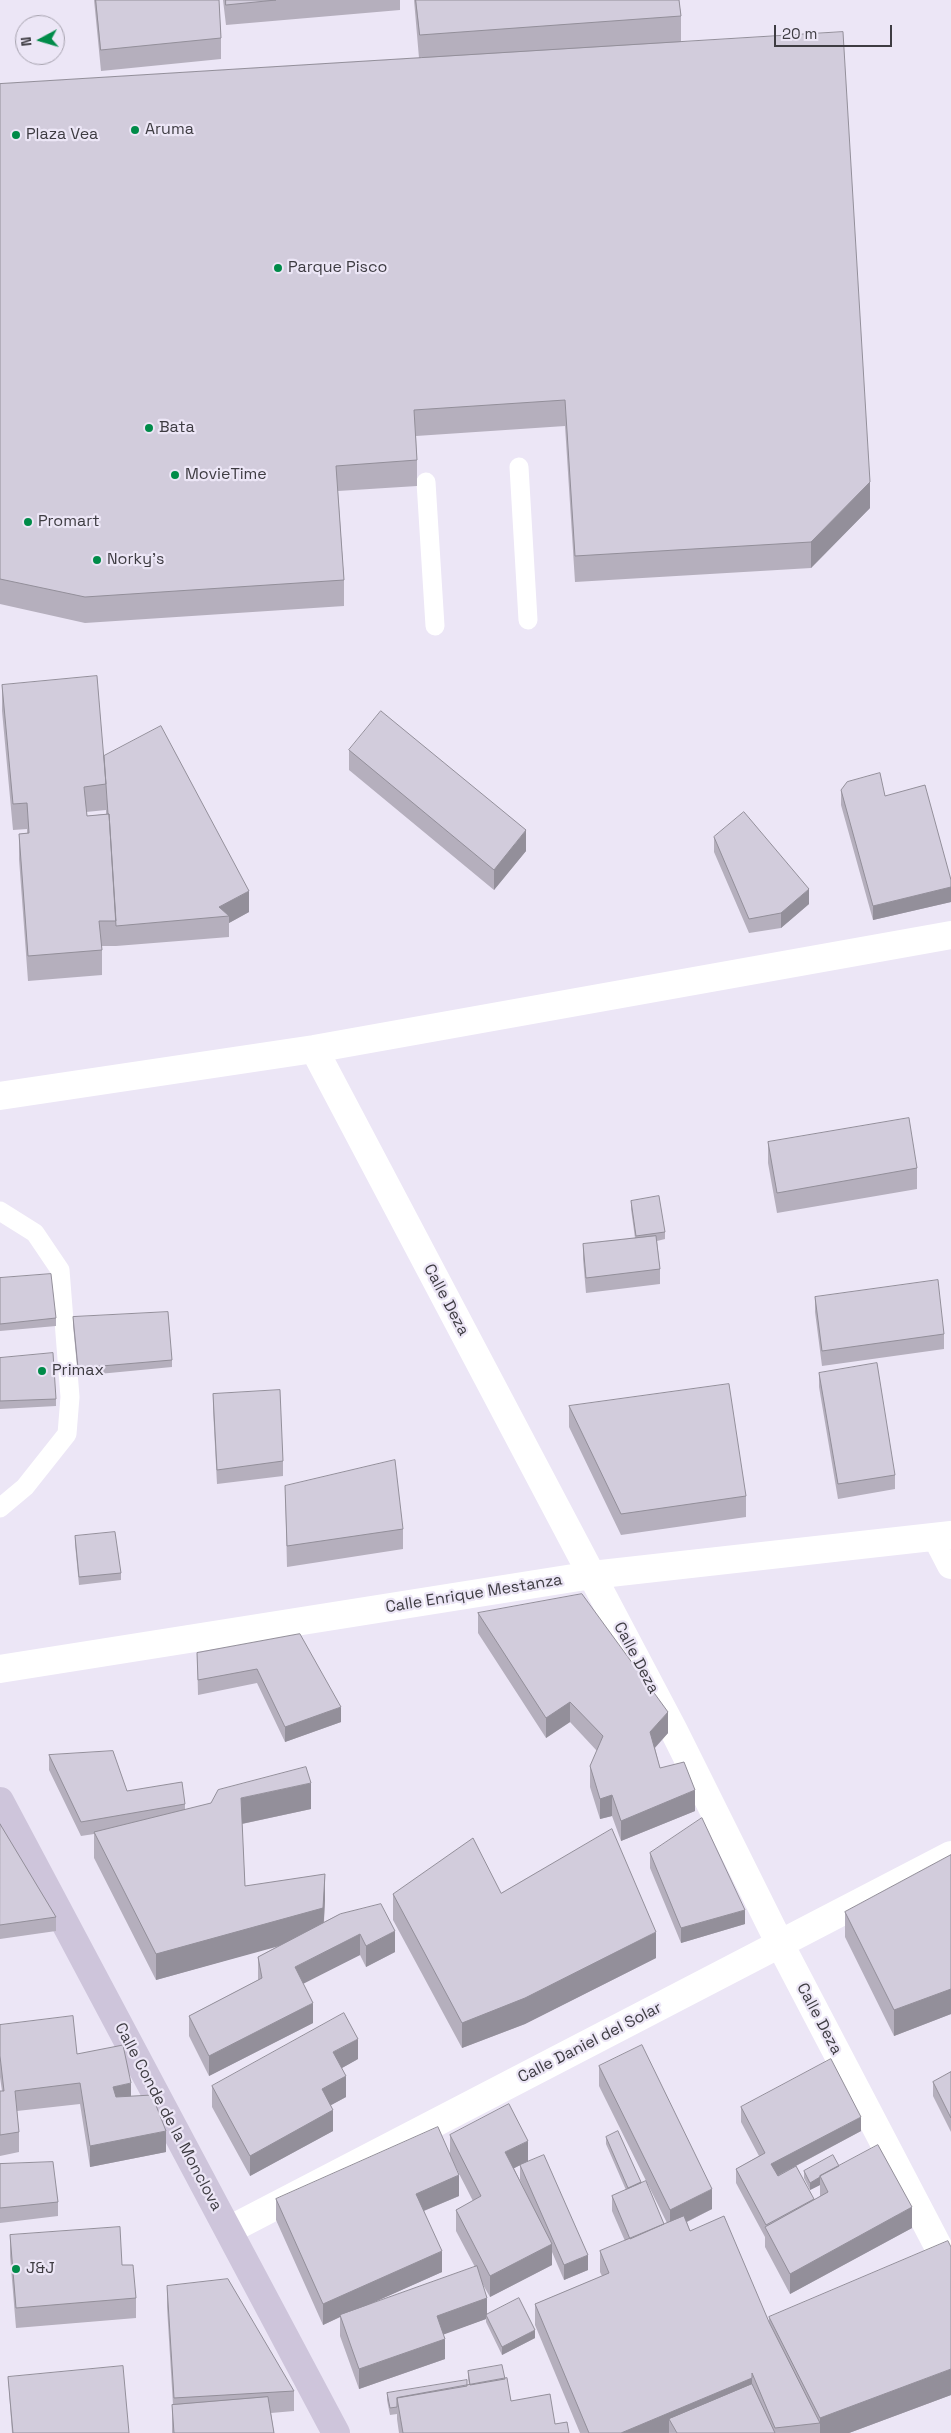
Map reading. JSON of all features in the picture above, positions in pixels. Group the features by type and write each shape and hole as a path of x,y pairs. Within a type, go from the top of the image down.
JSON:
{"street":[{"path":"0,1096 314,1049 951,935"},
{"name":"Calle Deza","path":"314,1049 673,1730 780,1944 951,2270"},
{"path":"944,1537 951,1565"},
{"name":"Calle Enrique Mestanza","path":"0,1669 592,1576 944,1537"},
{"name":"Calle Conde de la Monclova","path":"0,1801 336,2433"},
{"name":"Calle Daniel del Solar","path":"229,2230 951,1855"}],"lane":[{"path":"519,466 528,620"},
{"path":"426,482 435,626"},
{"path":"0,1211 34,1233 60,1270 70,1397 67,1434 25,1487 0,1508"}],"building":[{"path":"96,0 219,0 221,38 101,50"},
{"path":"226,0 276,0 226,5"},
{"path":"416,0 679,0 681,16 420,35"},
{"path":"843,32 870,482 811,542 575,556 565,400 414,410 417,460 336,466 344,580 85,597 0,579 0,84"},
{"path":"97,676 106,784 84,787 87,816 109,814 116,921 99,921 102,950 28,956 19,834 29,833 27,803 13,804 2,685"},
{"path":"381,711 526,830 494,870 349,750"},
{"path":"161,726 249,891 219,907 229,916 116,926 104,756"},
{"path":"880,773 885,796 925,785 951,880 951,887 873,906 841,790 847,782"},
{"path":"744,812 809,889 781,913 749,919 714,837"},
{"path":"909,1118 917,1168 777,1193 768,1142"},
{"path":"659,1196 665,1232 636,1236 631,1201"},
{"path":"656,1236 660,1269 586,1278 583,1244"},
{"path":"51,1274 56,1318 0,1324 0,1278"},
{"path":"938,1280 944,1334 822,1351 815,1297"},
{"path":"168,1312 172,1360 78,1368 73,1317"},
{"path":"53,1353 56,1399 0,1401 0,1358"},
{"path":"877,1363 895,1475 838,1484 819,1373"},
{"path":"729,1384 746,1496 621,1514 569,1406"},
{"path":"280,1390 283,1461 217,1470 213,1394"},
{"path":"395,1460 403,1529 287,1546 285,1486"},
{"path":"115,1532 121,1573 79,1577 75,1536"},
{"path":"582,1594 668,1712 650,1732 660,1768 684,1762 695,1790 621,1821 612,1795 600,1799 590,1766 603,1736 570,1702 546,1718 478,1613"},
{"path":"300,1634 341,1707 285,1727 257,1669 198,1680 197,1653"},
{"path":"113,1751 127,1791 182,1782 185,1804 81,1822 49,1755"},
{"path":"306,1767 311,1783 241,1798 245,1886 325,1874 323,1908 156,1954 94,1832 211,1803 218,1790"},
{"path":"702,1818 745,1910 681,1928 650,1853"},
{"path":"0,1824 56,1917 0,1925"},
{"path":"612,1829 656,1932 525,1998 462,2023 393,1894 473,1838 501,1893"},
{"path":"951,1855 951,1989 894,2010 845,1912"},
{"path":"381,1904 395,1931 366,1946 360,1934 295,1967 313,2003 209,2056 189,2016 262,1978 258,1957 340,1914"},
{"path":"344,2013 358,2039 333,2052 346,2076 322,2089 333,2110 250,2156 212,2086"},
{"path":"73,2016 77,2054 123,2045 131,2083 113,2087 116,2097 152,2095 166,2131 90,2146 80,2083 15,2091 19,2132 0,2135 0,2091 4,2091 0,2056 0,2025"},
{"path":"642,2045 712,2189 670,2210 599,2066"},
{"path":"831,2059 861,2117 771,2164 778,2176 796,2166 814,2199 766,2225 736,2169 765,2153 741,2107"},
{"path":"951,2072 951,2118 933,2082"},
{"path":"509,2104 528,2141 505,2152 552,2244 490,2276 456,2210 481,2196 450,2135"},
{"path":"438,2127 459,2175 416,2194 442,2251 323,2304 276,2199"},
{"path":"618,2131 641,2182 628,2188 606,2137"},
{"path":"878,2145 912,2207 790,2274 765,2227 828,2192 820,2176"},
{"path":"544,2155 588,2255 564,2265 520,2165"},
{"path":"833,2155 839,2166 810,2183 804,2171"},
{"path":"53,2162 58,2202 0,2208 0,2164"},
{"path":"646,2181 664,2224 630,2239 612,2196"},
{"path":"684,2216 690,2231 724,2216 769,2322 820,2423 775,2428 752,2373 752,2378 621,2433 589,2433 535,2304 609,2273 600,2251"},
{"path":"120,2227 122,2265 133,2265 136,2298 16,2308 10,2235"},
{"path":"948,2241 951,2247 951,2369 820,2418 769,2317"},
{"path":"477,2266 487,2298 437,2316 445,2339 359,2369 340,2315"},
{"path":"228,2279 294,2391 174,2398 167,2286"},
{"path":"519,2298 535,2330 502,2347 486,2315"},
{"path":"502,2365 505,2379 470,2385 468,2371"},
{"path":"123,2366 129,2433 13,2433 8,2377"},
{"path":"507,2378 511,2401 550,2394 555,2424 567,2422 569,2433 403,2433 397,2398"},
{"path":"467,2380 467,2386 397,2398 397,2407 390,2408 387,2393"},
{"path":"752,2384 775,2433 677,2433 669,2419"},
{"path":"268,2397 274,2433 174,2433 172,2405"}],"place":[{"name":"Aruma","path":"135,130"},
{"name":"Plaza Vea","path":"16,135"},
{"name":"Parque Pisco","path":"278,268"},
{"name":"Bata","path":"149,428"},
{"name":"MovieTime","path":"175,475"},
{"name":"Promart","path":"28,522"},
{"name":"Norky's","path":"97,560"},
{"name":"Primax","path":"42,1371"},
{"name":"J&J","path":"16,2269"}]}
